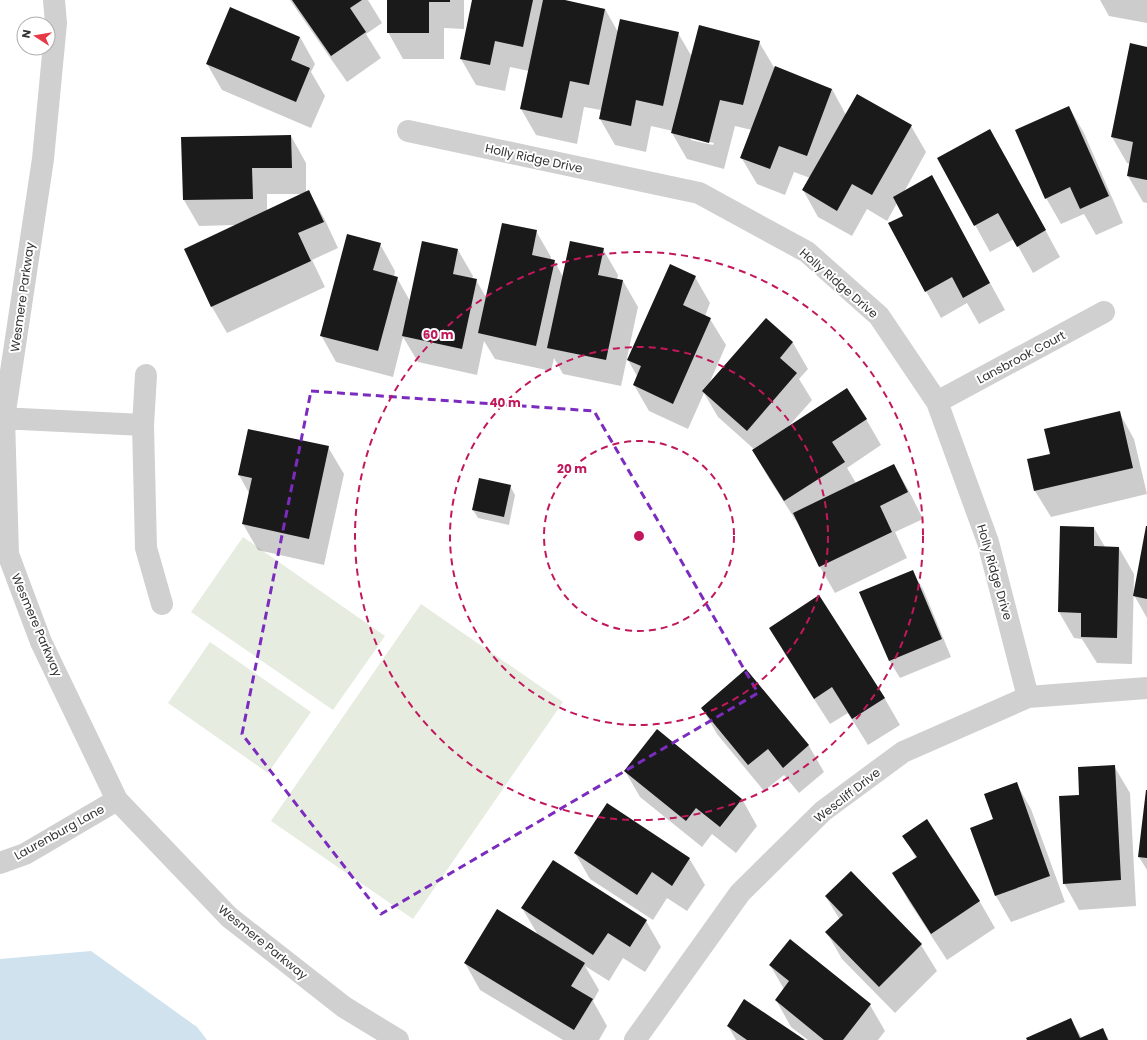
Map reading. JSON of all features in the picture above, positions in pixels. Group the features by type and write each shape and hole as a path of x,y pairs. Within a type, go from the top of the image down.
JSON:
{"street":[{"name":"Wesmere Parkway","path":"54,0 56,23 43,159 2,418 8,554 42,642 117,800 229,917 344,1007 398,1040"},
{"name":"Holly Ridge Drive","path":"408,131 699,193 807,252 879,316 937,402 988,542 1028,697"},
{"name":"Lansbrook Court","path":"937,402 1104,312"},
{"path":"146,375 143,425 146,548 162,604"},
{"path":"2,418 143,425"},
{"name":"Wescliff Drive","path":"635,1040 740,893 823,811 903,752 1028,697 1147,688"},
{"name":"Laurenburg Lane","path":"0,863 25,854 117,800"}],"highlighted area":[{"path":"311,391 594,411 758,693 381,914 242,734"}],"shaded area":[{"path":"243,537 385,636 333,710 191,612"},
{"path":"421,604 563,702 413,919 271,821"},
{"path":"210,642 311,712 268,773 168,703"}],"water":[{"path":"91,951 197,1027 207,1040 0,1040 0,959"}],"building":[{"path":"292,0 362,0 350,8 366,32 331,56"},
{"path":"387,0 450,0 450,2 429,2 429,33 387,33"},
{"path":"472,0 533,0 523,47 495,41 490,65 460,59"},
{"path":"543,0 565,0 605,9 589,85 570,81 562,118 520,109"},
{"path":"230,7 300,37 291,60 310,68 296,102 206,64"},
{"path":"620,19 679,32 663,106 636,100 631,126 599,119"},
{"path":"699,25 760,41 743,105 720,100 709,143 671,133"},
{"path":"1130,43 1147,47 1147,180 1127,176 1133,142 1111,137"},
{"path":"775,66 832,89 807,156 779,146 770,169 740,158"},
{"path":"857,94 912,125 872,195 852,184 837,211 802,190"},
{"path":"1069,106 1109,196 1080,209 1070,187 1045,199 1015,130"},
{"path":"990,129 1046,230 1017,247 998,213 974,226 937,158"},
{"path":"291,135 292,168 252,168 253,199 183,200 181,137"},
{"path":"932,175 990,283 963,298 952,277 925,292 888,223 903,216 893,197"},
{"path":"309,190 324,222 298,233 311,261 211,307 184,249"},
{"path":"502,223 537,230 532,255 555,260 536,346 478,333"},
{"path":"347,234 381,243 373,270 398,277 378,351 320,336"},
{"path":"422,241 458,249 453,274 477,279 462,349 402,336"},
{"path":"570,241 604,248 598,275 623,280 606,360 547,348"},
{"path":"670,264 696,276 683,305 711,318 673,404 633,385 641,366 627,360"},
{"path":"766,318 793,342 780,358 797,373 747,431 702,391"},
{"path":"847,388 867,419 832,442 845,462 784,501 752,450"},
{"path":"1120,411 1133,468 1034,491 1027,459 1050,454 1044,429"},
{"path":"248,429 329,446 309,539 242,524 252,478 238,475"},
{"path":"894,464 908,492 880,506 892,532 819,567 793,513"},
{"path":"479,478 511,485 504,517 472,510"},
{"path":"1060,526 1094,527 1094,546 1119,547 1117,638 1081,637 1081,613 1058,612"},
{"path":"1147,526 1147,599 1133,596"},
{"path":"913,570 942,639 889,661 859,592"},
{"path":"819,595 885,698 852,719 832,687 814,699 769,628"},
{"path":"746,669 809,745 783,768 768,749 748,765 701,708"},
{"path":"657,729 742,799 720,827 696,808 686,821 624,771"},
{"path":"1115,765 1121,880 1063,884 1059,796 1079,795 1078,767"},
{"path":"1017,782 1050,876 995,896 970,828 993,819 984,794"},
{"path":"1147,790 1147,858 1138,857"},
{"path":"607,803 690,858 672,886 652,872 637,895 574,853"},
{"path":"927,819 980,901 931,934 892,873 917,857 902,836"},
{"path":"553,860 647,920 630,947 608,933 593,955 521,908"},
{"path":"851,871 922,944 879,987 825,932 843,915 825,896"},
{"path":"497,909 585,963 571,986 593,999 574,1030 464,963"},
{"path":"790,939 871,1004 843,1040 824,1040 775,1000 789,981 769,965"},
{"path":"744,999 805,1040 747,1040 727,1026"},
{"path":"1071,1018 1080,1038 1103,1028 1108,1040 1027,1040 1026,1038"}]}
